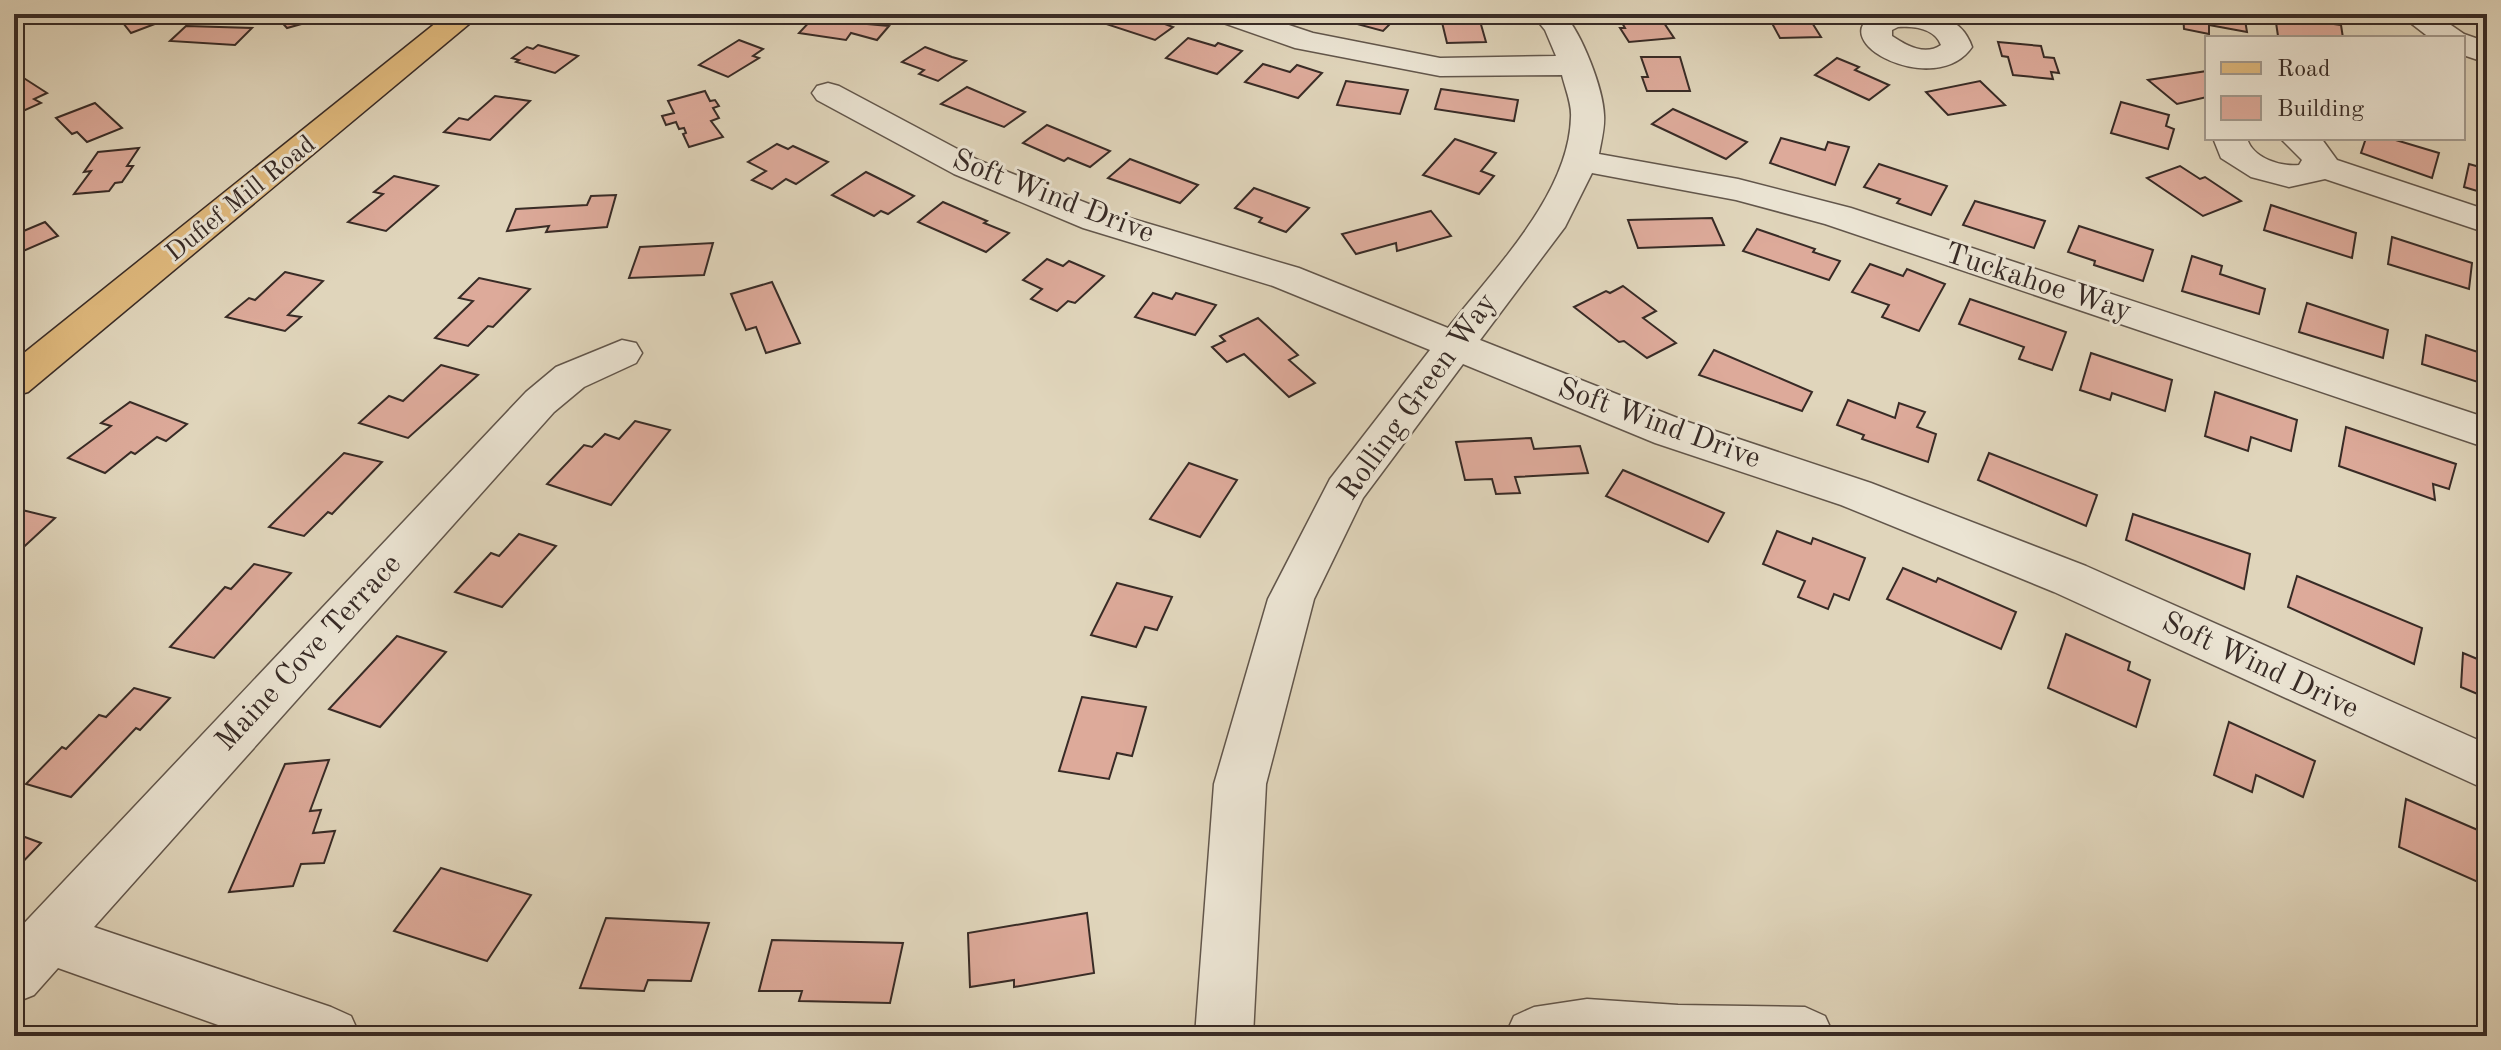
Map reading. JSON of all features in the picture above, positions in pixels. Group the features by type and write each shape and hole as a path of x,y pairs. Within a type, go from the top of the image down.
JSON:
{"main road":[{"name":"Dufief Mill Road","path":"14,382 466,14"}],"street":[{"path":"1226,14 1306,41 1440,67 1575,65"},
{"name":"Rolling Green Way","path":"1224,1036 1240,784 1291,599 1345,490 1552,219 1581,161 1588,115 1575,65 1559,27 1547,14"},
{"path":"2414,14 2448,36"},
{"path":"2465,44 2487,54"},
{"name":"Soft Wind Drive","path":"828,93 966,167 1096,220 1286,277 1670,432 1866,497 2070,579 2487,768"},
{"path":"2230,140 2233,151 2241,159 2266,171 2308,175 2320,166"},
{"path":"2300,140 2314,149 2320,158 2320,166"},
{"name":"Tuckahoe Way","path":"1581,161 1738,190 1838,216 2487,433"},
{"path":"2320,166 2487,222"},
{"name":"Maine Cove Terrace","path":"31,956 540,402 570,377 622,353"},
{"path":"31,956 331,1036"},
{"path":"1534,1036 1587,1028 1678,1035 1805,1036"}],"building":[{"path":"116,14 173,14 176,16 131,33"},
{"path":"286,14 337,14 287,28 277,17"},
{"path":"1111,14 1138,14 1173,27 1155,40 1100,22"},
{"path":"1320,14 1387,14 1397,17 1383,31"},
{"path":"1440,14 1478,14 1486,42 1447,43"},
{"path":"1617,14 1658,14 1674,38 1629,42 1620,28 1625,28"},
{"path":"1767,14 1815,14 1819,21 1811,21 1821,37 1780,38"},
{"path":"1972,14 2017,14 2018,15 1990,24"},
{"path":"2183,14 2244,14 2247,32 2209,25 2209,34 2184,29"},
{"path":"2275,16 2341,25 2343,36 2278,36"},
{"path":"814,17 889,26 877,40 851,33 846,40 799,33"},
{"path":"186,26 252,28 235,45 170,41"},
{"path":"1188,38 1242,51 1217,74 1166,58"},
{"path":"739,40 763,49 753,56 759,58 728,77 699,65"},
{"path":"1998,42 2041,46 2044,57 2054,58 2059,73 2051,72 2053,79 2013,75 2008,57 2002,56"},
{"path":"538,45 578,56 555,73 516,62 519,60 512,58 527,47 533,49"},
{"path":"925,47 966,61 938,81 919,74 924,70 902,62"},
{"path":"1641,57 1680,57 1690,91 1647,91 1642,77 1648,77"},
{"path":"1837,58 1889,85 1869,100 1815,75"},
{"path":"1263,64 1290,72 1297,65 1322,73 1298,98 1245,82"},
{"path":"2205,71 2205,97 2177,104 2148,80"},
{"path":"19,75 47,93 34,99 41,103 14,115 14,77"},
{"path":"1346,81 1408,90 1400,114 1337,105"},
{"path":"1980,81 2005,105 1948,115 1926,92"},
{"path":"967,87 1025,112 1004,127 941,104"},
{"path":"1441,89 1518,100 1514,121 1435,109"},
{"path":"705,91 710,101 715,100 719,106 713,108 719,118 711,121 723,137 689,147 683,134 686,133 684,128 679,129 676,122 666,125 662,116 674,113 668,101"},
{"path":"495,96 530,101 490,140 444,132 459,118 468,120"},
{"path":"2121,102 2169,115 2166,126 2174,129 2168,149 2111,133"},
{"path":"95,103 122,128 87,142 77,132 72,134 56,118"},
{"path":"1673,109 1747,142 1726,159 1652,124"},
{"path":"1047,125 1110,151 1090,167 1068,158 1064,161 1023,143"},
{"path":"1781,138 1825,150 1828,142 1849,147 1835,185 1770,163"},
{"path":"1455,139 1496,153 1481,171 1494,176 1479,194 1423,175"},
{"path":"2365,140 2396,140 2439,153 2432,178 2361,153"},
{"path":"777,144 788,149 793,146 828,162 796,184 786,179 772,189 752,180 766,171 748,162"},
{"path":"139,148 127,166 133,166 122,182 115,183 109,191 74,194 91,171 84,172 98,152"},
{"path":"1130,159 1198,185 1180,203 1108,178"},
{"path":"1879,164 1947,186 1931,215 1897,203 1900,199 1864,187"},
{"path":"2469,164 2487,169 2487,194 2464,187"},
{"path":"2180,166 2200,179 2205,177 2241,201 2203,216 2147,178"},
{"path":"866,172 914,196 888,214 881,211 874,216 832,195"},
{"path":"394,176 438,186 386,231 348,222 383,194 374,192"},
{"path":"1254,188 1309,208 1286,232 1259,222 1262,218 1235,208"},
{"path":"616,195 607,227 546,232 549,226 507,231 516,209 587,205 591,196"},
{"path":"1975,201 2045,221 2034,248 1963,225"},
{"path":"943,202 1009,233 986,252 918,222"},
{"path":"2271,205 2356,233 2352,258 2264,230"},
{"path":"1431,211 1451,236 1397,251 1396,243 1356,254 1342,234"},
{"path":"1712,218 1724,245 1638,248 1628,220"},
{"path":"45,222 58,236 14,255 14,235"},
{"path":"2079,226 2153,250 2143,281 2094,265 2095,261 2068,252"},
{"path":"1757,229 1840,261 1829,280 1743,251"},
{"path":"2392,237 2472,263 2469,289 2388,264"},
{"path":"713,243 704,275 629,278 640,247"},
{"path":"2192,256 2222,266 2220,274 2265,289 2259,314 2182,291"},
{"path":"1047,259 1063,266 1069,261 1104,276 1075,303 1068,301 1057,311 1031,299 1042,289 1023,280"},
{"path":"1870,264 1903,276 1907,269 1945,284 1919,331 1882,317 1889,305 1852,292"},
{"path":"285,272 323,281 288,315 301,317 285,331 226,317 249,298 255,300"},
{"path":"479,278 530,289 493,327 488,326 468,346 435,338 473,301 459,298"},
{"path":"772,282 800,343 766,353 756,327 746,330 731,294"},
{"path":"1623,286 1656,311 1643,318 1676,343 1647,358 1624,341 1619,342 1574,307"},
{"path":"1153,293 1172,299 1176,293 1216,305 1195,335 1135,317"},
{"path":"1970,299 2066,332 2052,370 2019,359 2024,347 1959,324"},
{"path":"2307,303 2388,330 2383,358 2299,332"},
{"path":"1258,318 1298,355 1289,360 1315,383 1289,397 1244,354 1227,362 1212,347 1225,341 1220,336"},
{"path":"2426,335 2487,355 2487,385 2422,364"},
{"path":"1714,350 1812,392 1802,411 1699,375"},
{"path":"2091,353 2172,380 2165,411 2112,393 2110,400 2080,390"},
{"path":"441,365 478,375 408,438 359,423 389,396 403,401"},
{"path":"2215,392 2297,420 2291,451 2251,437 2248,451 2205,436"},
{"path":"1848,400 1895,418 1899,403 1925,412 1917,427 1936,434 1928,462 1862,439 1864,435 1837,425"},
{"path":"130,402 187,424 166,441 157,437 135,454 131,452 105,473 68,458 111,426 101,423"},
{"path":"635,421 670,430 611,505 547,484 584,445 592,447 605,434 619,439"},
{"path":"2346,427 2456,464 2449,489 2433,484 2435,500 2339,466"},
{"path":"1531,438 1534,449 1580,446 1588,473 1515,477 1520,493 1496,494 1492,479 1465,480 1456,442"},
{"path":"344,453 382,462 332,514 328,512 304,536 269,527"},
{"path":"1989,453 2097,495 2086,526 1978,480"},
{"path":"1189,463 1237,480 1200,537 1150,519"},
{"path":"1623,470 1724,513 1708,542 1606,496"},
{"path":"18,509 55,518 14,556 14,512"},
{"path":"2133,514 2250,554 2244,589 2126,540"},
{"path":"1777,531 1811,544 1813,538 1865,558 1849,600 1834,594 1828,609 1798,597 1805,581 1763,564"},
{"path":"519,534 556,546 502,607 455,592 491,553 499,556"},
{"path":"254,564 291,573 214,658 170,647 225,587 231,589"},
{"path":"1903,568 1936,582 1938,578 2016,612 2001,649 1887,599"},
{"path":"2297,576 2422,628 2414,664 2288,607"},
{"path":"1117,583 1172,597 1157,630 1145,627 1136,647 1091,635"},
{"path":"2066,634 2130,662 2128,670 2150,680 2136,727 2048,688"},
{"path":"397,636 446,652 380,727 329,709"},
{"path":"2463,653 2487,663 2487,698 2461,687"},
{"path":"134,688 170,698 140,730 136,728 71,797 26,784 62,747 66,749 99,715 106,717"},
{"path":"1082,697 1146,707 1132,756 1117,753 1109,779 1059,771"},
{"path":"2229,722 2315,761 2303,797 2256,775 2252,792 2214,775"},
{"path":"329,760 310,811 321,810 313,833 335,831 324,863 301,864 293,886 229,892 285,764"},
{"path":"2406,799 2487,834 2487,886 2399,847"},
{"path":"14,833 41,843 14,871"},
{"path":"441,868 531,895 487,961 394,931"},
{"path":"1087,913 1094,973 1014,987 1014,980 970,987 968,933"},
{"path":"606,918 709,923 691,981 648,980 644,991 580,988"},
{"path":"772,940 903,943 890,1003 799,1001 802,991 759,991"}]}
